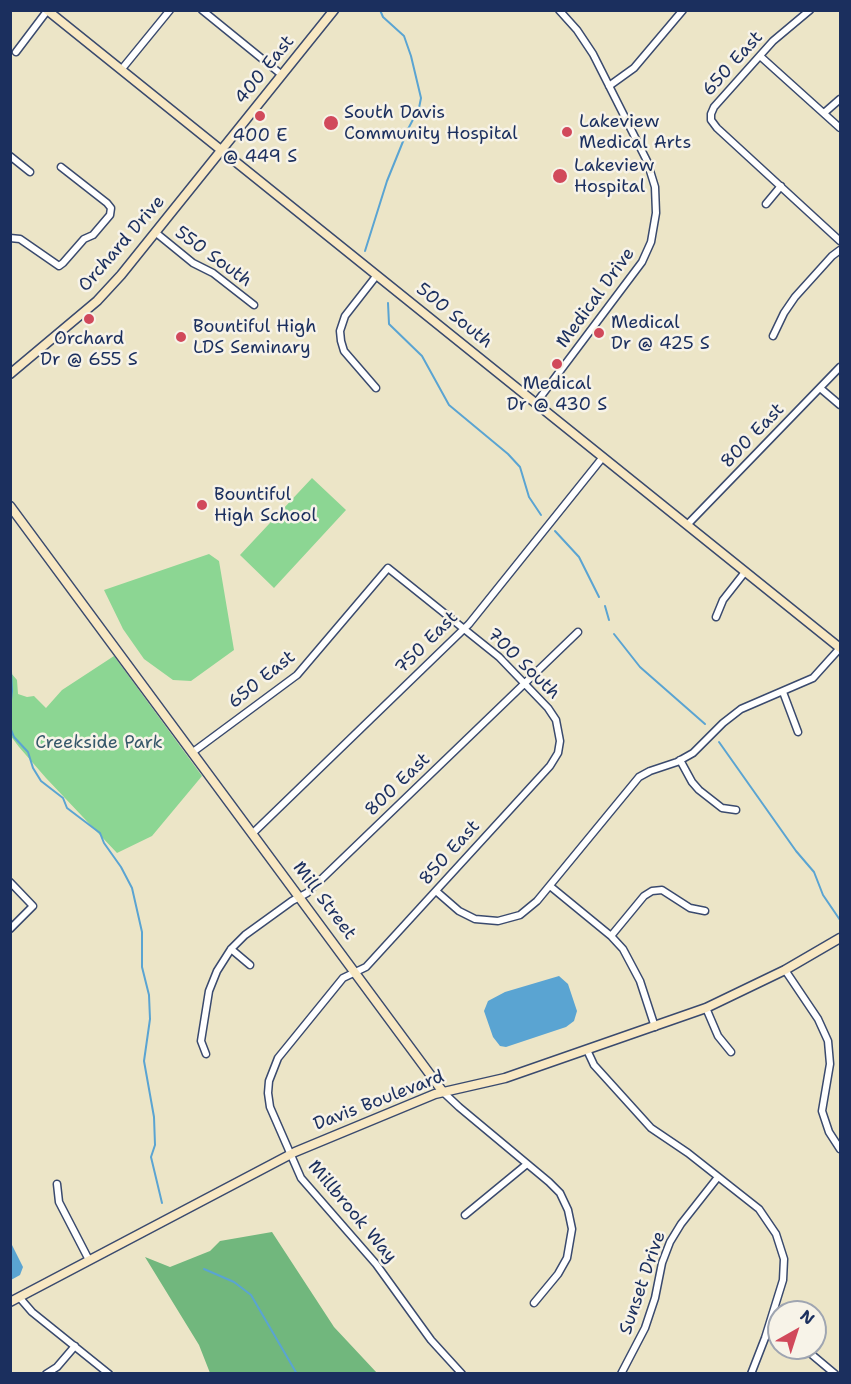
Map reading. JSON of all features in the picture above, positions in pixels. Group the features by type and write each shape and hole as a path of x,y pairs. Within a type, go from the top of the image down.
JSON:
{"street":[{"path":"16,52 47,10"},
{"name":"500 South","path":"47,10 840,648"},
{"path":"121,70 170,10"},
{"path":"202,10 282,75"},
{"name":"400 East","path":"221,150 334,10"},
{"name":"Medical Drive","path":"536,403 636,272 647,252 654,232 657,204 653,177 609,86 582,37 559,10"},
{"name":"650 East","path":"781,186 714,126 711,117 714,107 760,56 810,10"},
{"path":"609,86 634,68 682,11"},
{"path":"760,56 840,128"},
{"path":"824,113 840,99"},
{"name":"Orchard Drive","path":"10,374 97,301 121,275 221,150"},
{"path":"10,156 30,171"},
{"path":"10,238 20,239 59,266 69,258 84,239 93,235 110,214 111,208 107,203 62,167"},
{"path":"766,204 781,186 840,241"},
{"name":"550 South","path":"155,232 196,265 213,273 254,305"},
{"path":"773,336 795,297 840,250"},
{"path":"376,388 347,356 340,336 345,316 377,275"},
{"name":"800 East","path":"687,525 840,367"},
{"path":"820,388 840,405"},
{"name":"750 East","path":"253,833 464,629 603,457"},
{"name":"Mill Street","path":"10,506 443,1092 560,1193 568,1210 572,1229 570,1249 563,1266 534,1303"},
{"name":"650 East","path":"193,752 297,675 388,567"},
{"name":"700 South","path":"388,567 499,657 548,708 556,720 560,734 559,748"},
{"path":"716,617 723,600 746,572"},
{"name":"800 East","path":"206,1054 201,1041 209,991 217,971 231,949 245,935 307,893 578,632"},
{"path":"436,891 464,914 480,921 492,922 513,918 526,911 550,886 635,781 650,771 680,760 698,749 734,714 751,704 813,678 840,648"},
{"path":"783,692 798,732"},
{"name":"850 East","path":"355,972 366,967 550,766 559,748"},
{"path":"680,760 699,790 722,808 736,810"},
{"path":"10,882 33,906 10,929"},
{"path":"550,886 611,936 623,949 635,969 656,1027"},
{"path":"611,936 644,896 652,891 667,892 690,908 705,910"},
{"name":"Davis Boulevard","path":"10,1302 289,1154 443,1092 492,1082 706,1008 785,970 840,938"},
{"path":"231,949 250,965"},
{"path":"785,970 818,1019 828,1041 830,1072 822,1111 829,1132 840,1149"},
{"name":"Millbrook Way","path":"355,972 343,978 278,1058 269,1081 268,1100 289,1154 306,1185 376,1264 431,1340 462,1374"},
{"path":"706,1008 718,1036 731,1052"},
{"path":"586,1050 594,1065 651,1128 688,1153 763,1214 779,1239 783,1259 783,1280 777,1300"},
{"path":"465,1215 527,1164"},
{"name":"Sunset Drive","path":"621,1374 645,1328 655,1298 662,1263 670,1242 681,1224 718,1177"},
{"path":"57,1184 59,1202 89,1260"},
{"path":"19,1297 32,1312 109,1374"},
{"path":"751,1374 767,1331"},
{"path":"46,1374 57,1367 75,1346"},
{"path":"818,1360 835,1374"}],"green space":[{"path":"312,478 346,510 274,588 240,555"},
{"path":"209,554 219,561 234,650 191,681 173,680 144,659 123,629 104,590"},
{"name":"Creekside Park","path":"114,656 202,776 152,836 117,853 46,778 10,735 11,673 17,680 18,694 27,697 34,696 46,708 62,690"},
{"path":"272,1232 334,1327 377,1373 210,1373 199,1345 145,1257 170,1267 210,1251 220,1241"}],"water":[{"path":"559,976 568,984 577,1011 574,1021 566,1027 506,1047 500,1046 493,1037 484,1011 488,1001 505,992"},
{"path":"11,1243 23,1267 20,1275 11,1280"}],"waterway":[{"path":"380,10 383,17 404,36 421,98 419,108 407,131"},
{"path":"365,251 387,181 404,139"},
{"path":"388,303 389,324 422,356 449,405 508,454 520,467 529,497 541,515"},
{"path":"555,531 579,557 599,597"},
{"path":"605,606 609,620"},
{"path":"614,634 640,667 705,724"},
{"path":"10,652 12,691 10,709"},
{"path":"10,727 14,737 28,752 33,768 41,781 63,798 67,808 100,833 132,888 142,932 142,967 149,995 150,1019 144,1061 154,1117 155,1145 151,1157 162,1203"},
{"path":"719,742 796,851 814,872 823,895 840,920"},
{"path":"204,1269 234,1282 251,1295 297,1374"}],"place":[{"name":"400 E @ 449 S","path":"260,116"},
{"name":"South Davis Community Hospital","path":"331,123"},
{"name":"Lakeview Medical Arts","path":"567,132"},
{"name":"Lakeview Hospital","path":"560,176"},
{"name":"Orchard Dr @ 655 S","path":"89,319"},
{"name":"Medical Dr @ 425 S","path":"599,333"},
{"name":"Bountiful High LDS Seminary","path":"181,337"},
{"name":"Medical Dr @ 430 S","path":"557,364"},
{"name":"Bountiful High School","path":"202,505"}]}
